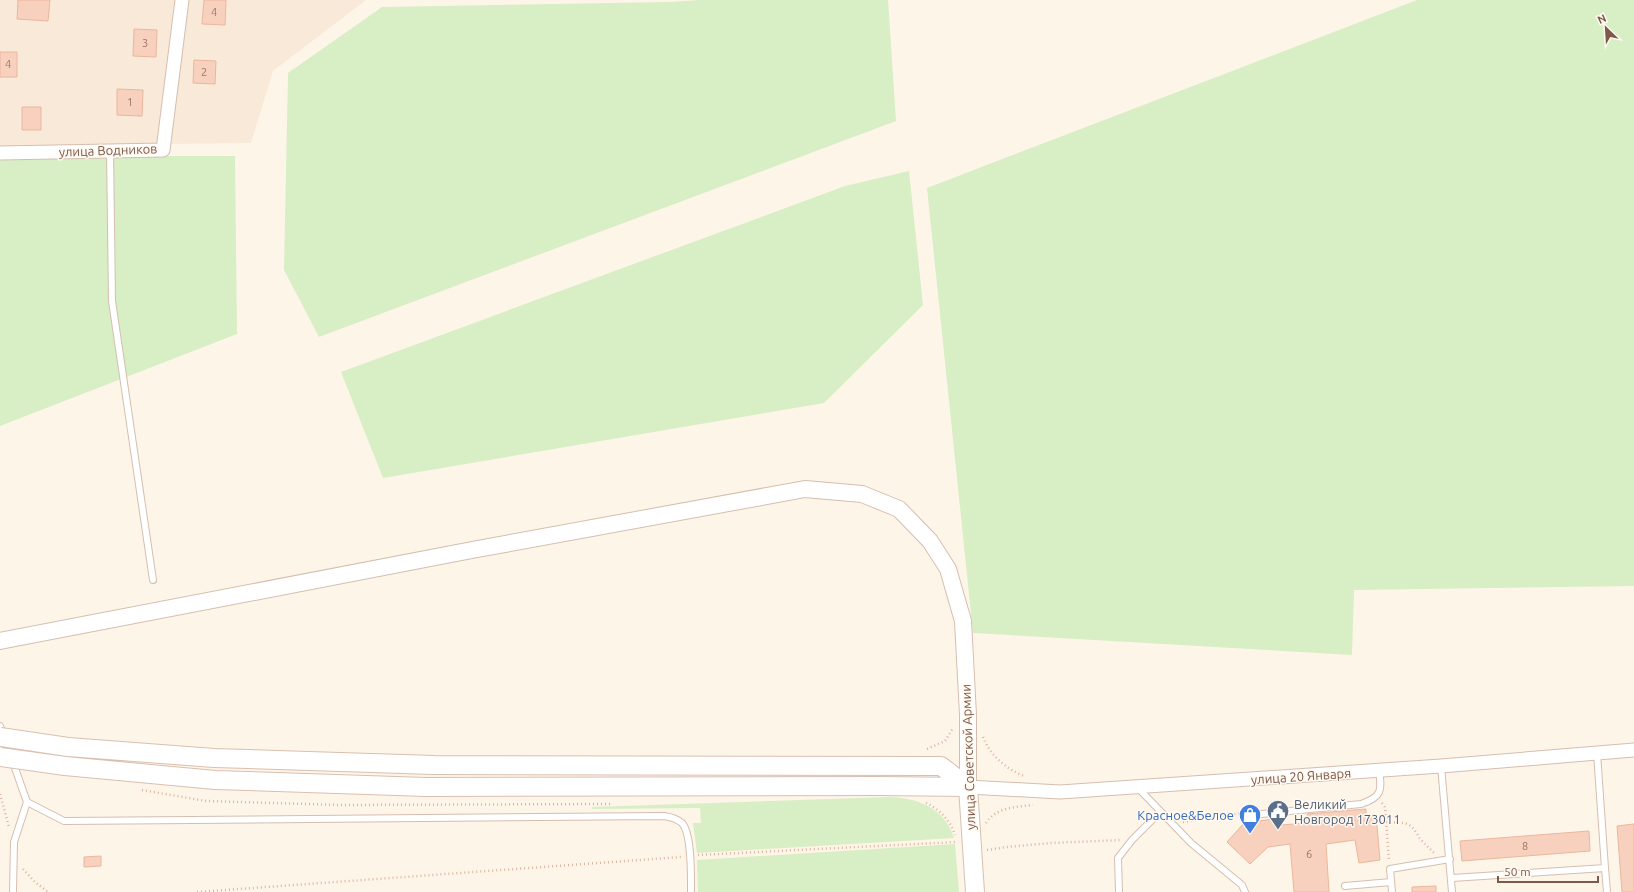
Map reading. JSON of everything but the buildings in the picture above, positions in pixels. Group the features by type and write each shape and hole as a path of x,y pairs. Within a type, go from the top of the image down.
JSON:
{"main road":[{"path":"0,737 68,746 214,758 434,765 941,766 968,787"},
{"path":"0,757 65,766 215,780 426,787 968,787"},
{"name":"улица Советской Армии","path":"968,787 975,892"}],"street":[{"name":"улица Водников","path":"0,153 163,150 182,0"},
{"name":"улица Советской Армии","path":"0,641 472,550 805,489 862,494 899,509 930,540 948,569 963,621 968,715 968,787"},
{"name":"улица 20 Января","path":"968,787 1060,792 1137,788 1634,750"}],"lane":[{"path":"110,150 112,301 153,580"},
{"path":"0,726 27,802 14,842 13,892"},
{"path":"1597,753 1607,892"},
{"path":"1440,766 1452,878 1452,892"},
{"path":"1251,815 1361,804 1370,801 1377,796 1381,789 1379,770"},
{"path":"1137,788 1191,843 1242,885 1246,892"},
{"path":"27,802 64,821 664,816 675,818 682,824 686,832 691,856 691,892"},
{"path":"1120,892 1118,858 1132,840 1160,812"},
{"path":"1392,892 1390,870 1450,859"},
{"path":"1452,878 1605,868"},
{"path":"1345,886 1391,882"}],"path":[{"path":"1377,796 1385,807 1390,870"},
{"path":"1172,824 1242,813 1251,815"},
{"path":"1386,822 1405,823 1411,826 1420,839 1436,854 1450,859"},
{"path":"981,853 993,848 1051,843 1132,840"},
{"path":"197,892 691,856 957,842"}],"shaded area":[{"path":"0,0 366,0 273,71 251,143 0,146"}],"green space":[{"path":"700,0 888,0 896,121 319,337 284,270 288,73 382,7 669,2"},
{"path":"1417,0 1634,0 1634,586 1354,590 1352,655 973,633 927,188"},
{"path":"0,156 235,156 237,334 0,426"},
{"path":"909,171 923,305 824,403 383,478 341,372 845,186"},
{"path":"890,797 911,800 930,807 944,820 950,828 954,838 697,853 693,823 701,823 700,808 592,809 592,807"},
{"path":"955,844 959,892 698,892 697,860"}],"place":[{"name":"Великий Новгород 173011","path":"1278,830"},
{"name":"Красное&Белое","path":"1250,834"}]}
